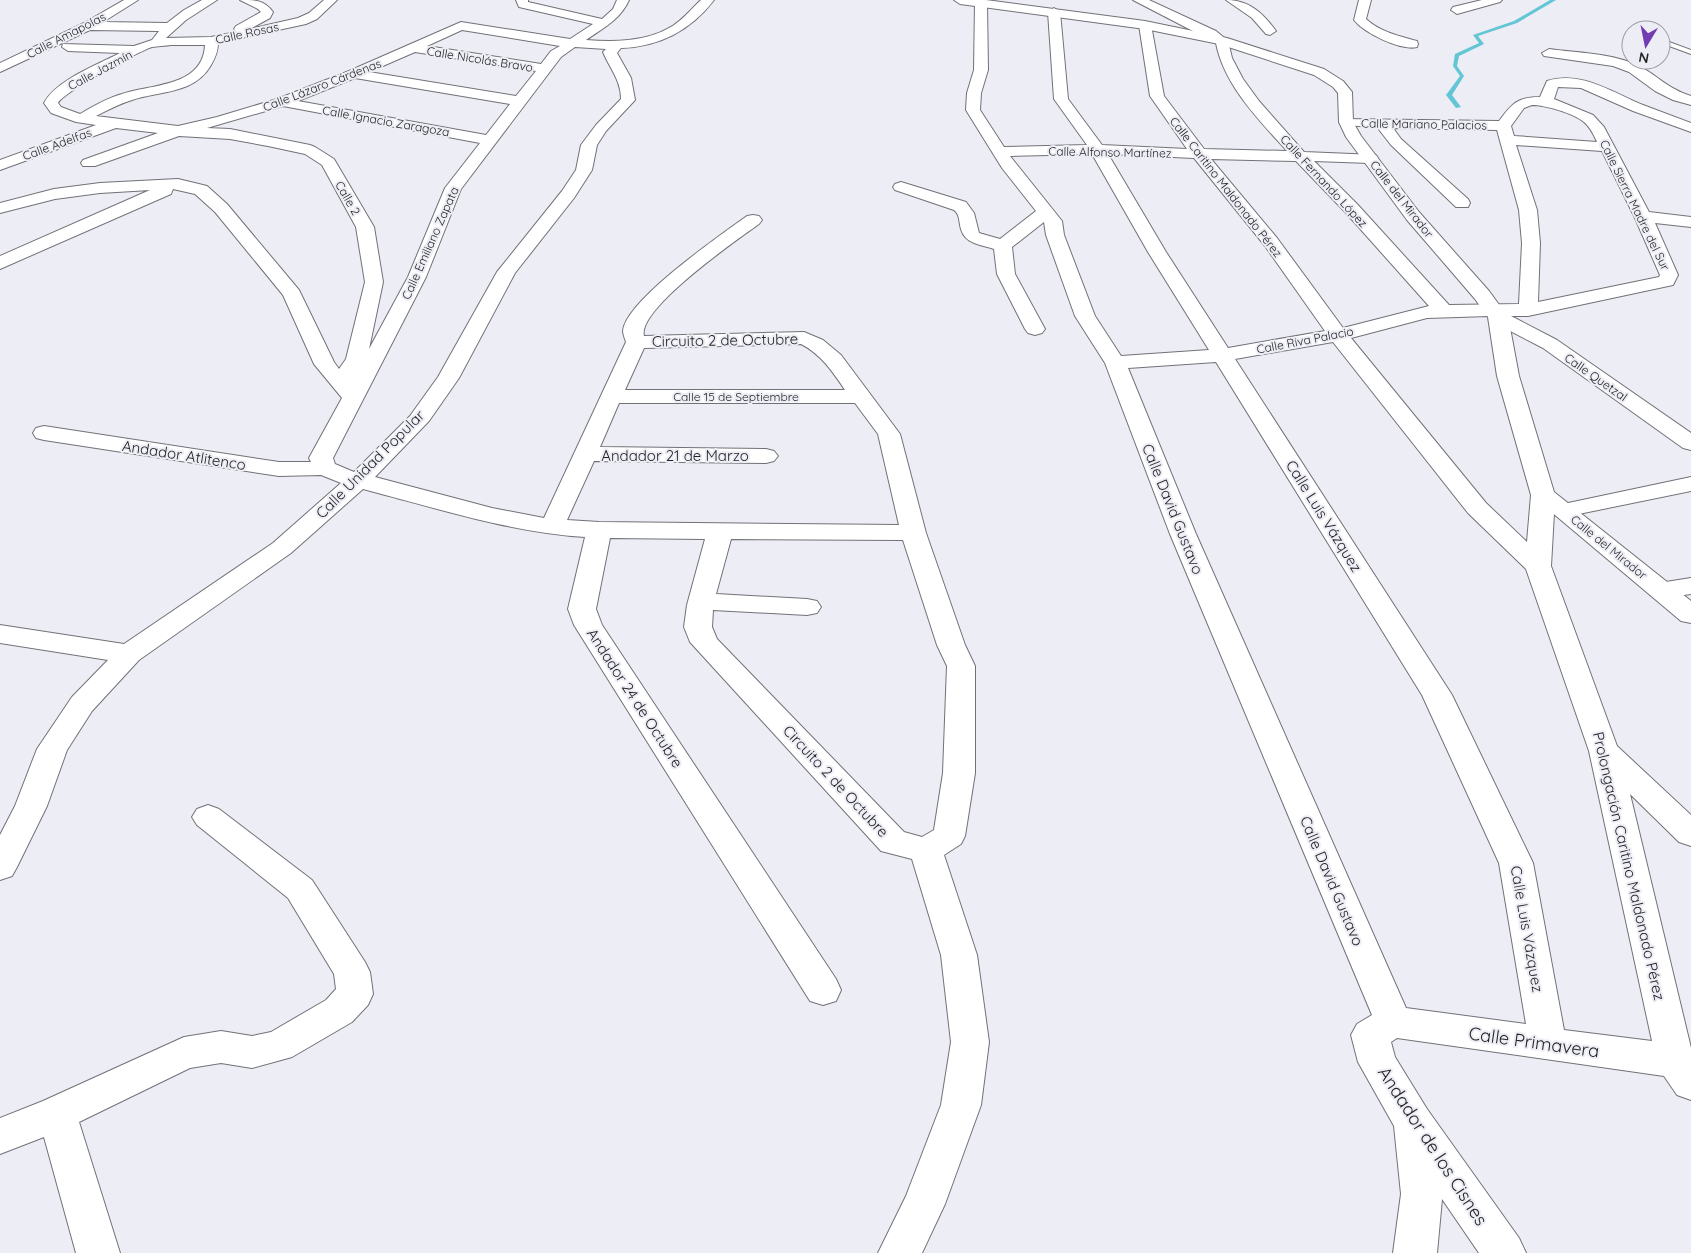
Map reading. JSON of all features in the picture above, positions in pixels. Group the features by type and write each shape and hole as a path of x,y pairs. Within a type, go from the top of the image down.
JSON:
{"street":[{"name":"Calle Amapolas","path":"0,68 88,26 132,0"},
{"name":"Calle Jazmín","path":"178,131 81,119 56,110 51,104 55,95 78,80 156,42 167,27 189,11 211,0"},
{"path":"81,119 129,96 166,89 197,77 204,68 217,40 266,15 267,12 262,6 246,0"},
{"name":"Calle Rosas","path":"156,42 217,40 302,21 313,16 331,0"},
{"path":"522,0 523,4 604,22"},
{"name":"Calle Emiliano Zapata","path":"325,468 321,458 417,277 453,188 556,54 604,22 618,10 623,0"},
{"path":"573,43 616,46 651,41 675,31 708,0"},
{"name":"Calle del Mirador","path":"960,0 1145,25 1222,41 1319,72 1338,84 1345,92 1346,122 1354,137 1413,216 1482,295 1495,313 1508,376 1543,495 1564,510 1691,615"},
{"path":"1139,0 1212,34 1222,41"},
{"path":"1232,0 1256,15 1270,31"},
{"path":"1366,0 1360,20 1376,32 1412,44"},
{"path":"1457,10 1496,0"},
{"name":"Calle David Gustavo","path":"981,3 980,70 974,93 973,110 1008,165 1052,220 1055,235 1085,316 1114,363 1382,1028"},
{"name":"Calle Luis Vázquez","path":"1054,12 1061,99 1089,135 1157,252 1437,694 1516,863 1548,1043"},
{"name":"Calle Lázaro Cárdenas","path":"89,163 178,131 282,102 415,48 459,21 573,43"},
{"name":"Calle Caritino Maldonado Pérez","path":"1145,25 1157,96 1163,106 1199,154 1271,242 1338,335"},
{"path":"88,26 167,27"},
{"name":"Calle Fernando López","path":"1222,41 1221,50 1226,62 1244,90 1299,156 1352,210 1444,311"},
{"name":"Calle Unidad Popular","path":"0,867 30,806 52,749 82,704 129,654 282,548 359,480 418,421 443,385 506,272 568,194 584,170 589,145 601,128 628,100 628,89 624,74 612,59 610,52 616,46"},
{"path":"68,47 138,50"},
{"name":"Calle Nicolás Bravo","path":"415,48 546,69"},
{"path":"1548,53 1616,62 1634,69 1660,88 1691,101"},
{"path":"354,74 520,101"},
{"path":"1495,313 1528,310 1531,244 1528,210 1505,133 1520,105 1530,101 1546,101 1552,84 1560,81 1572,81 1584,84 1691,128"},
{"name":"Calle Sierra Madre del Sur","path":"1528,310 1666,280 1669,274 1643,216 1599,130 1588,118 1546,101"},
{"name":"Calle Ignacio Zaragoza","path":"282,102 489,140"},
{"name":"Calle Mariano Palacios","path":"1346,122 1505,133 1608,147"},
{"name":"Calle Adelfas","path":"0,165 115,123"},
{"path":"1381,123 1396,142 1462,203"},
{"name":"Calle 2","path":"178,131 230,134 268,141 310,150 328,162 365,227 374,282 356,359 340,383"},
{"name":"Calle Alfonso Martínez","path":"999,152 1096,149 1199,154 1370,158"},
{"path":"0,150 27,155"},
{"path":"0,263 178,184"},
{"path":"0,208 54,194 100,188 178,184 201,190 222,208 292,294 324,364 353,398"},
{"path":"901,187 960,206 967,213 970,234 973,237 1003,246"},
{"path":"1003,246 1046,211"},
{"path":"1643,216 1691,222"},
{"path":"636,342 633,331 637,320 665,290 695,262 753,220"},
{"path":"1003,246 1006,274 1035,329"},
{"name":"Calle Riva Palacio","path":"1114,363 1224,355 1338,335 1427,312 1495,313"},
{"name":"Calle Quetzal","path":"1495,313 1550,344 1691,443"},
{"name":"Prolongación Caritino Maldonado Pérez","path":"1338,335 1477,508 1538,566 1604,751 1683,1072"},
{"name":"Circuito 2 de Octubre","path":"552,527 636,342 804,338 816,344 834,360 889,434 913,533 951,645 961,666 959,773 949,836 926,850 893,842 704,642 698,627 701,601 720,531"},
{"name":"Calle 15 de Septiembre","path":"611,397 861,396"},
{"name":"Andador Atlitenco","path":"44,433 279,469 307,470 325,468"},
{"name":"Andador 21 de Marzo","path":"585,454 766,456"},
{"path":"325,468 338,475 490,515 552,527 599,530 913,533"},
{"path":"1564,510 1691,484"},
{"path":"1538,566 1543,495"},
{"name":"Andador 24 de Octubre","path":"599,530 582,609 588,625 823,990"},
{"path":"1662,590 1691,586"},
{"path":"701,601 807,607"},
{"path":"0,634 129,654"},
{"path":"1604,751 1691,834"},
{"path":"0,1136 57,1114 184,1053 221,1047 252,1052 278,1046 340,1011 355,994 352,972 300,889 208,817"},
{"path":"900,1253 924,1204 961,1104 970,1042 959,955 926,850"},
{"name":"Calle Primavera","path":"1382,1028 1548,1043 1683,1072"},
{"name":"Andador de los Cisnes","path":"1382,1028 1377,1062 1413,1122 1504,1253"},
{"path":"57,1114 98,1253"},
{"path":"1413,1122 1422,1194 1415,1253"}],"lane":[{"path":"1671,45 1691,52"}],"waterway":[{"path":"1458,107 1449,95 1462,76 1455,66 1457,55 1482,43 1475,36 1520,20 1540,6 1554,0"}]}
